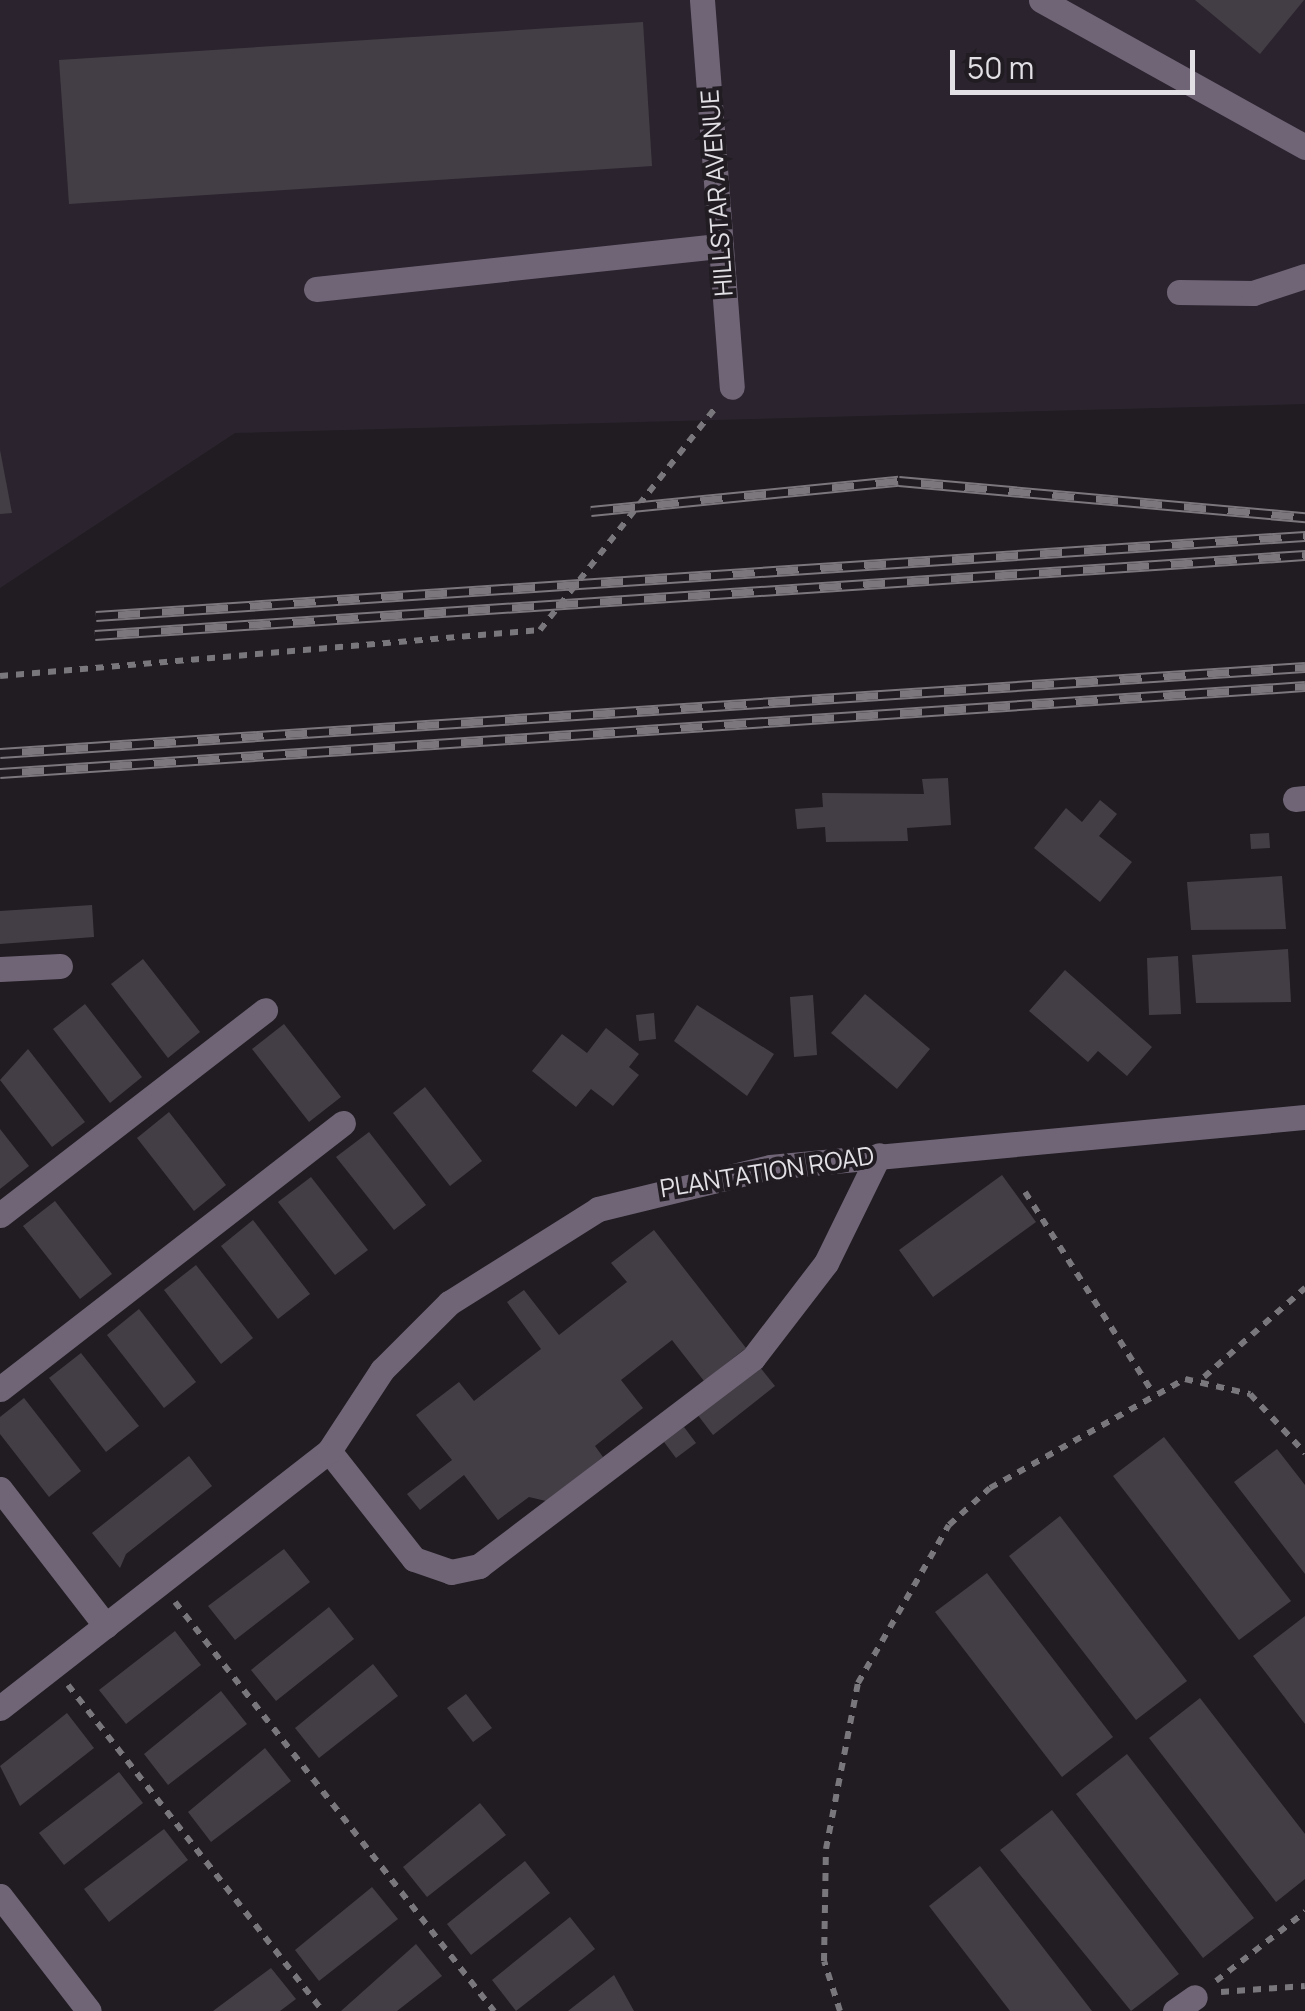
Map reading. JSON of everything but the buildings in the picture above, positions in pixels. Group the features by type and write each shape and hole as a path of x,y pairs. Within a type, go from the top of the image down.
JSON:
{"street":[{"name":"HILLSTAR AVENUE","path":"702,0 732,387"},
{"path":"1042,0 1305,147"},
{"path":"316,289 722,246"},
{"path":"1179,292 1253,293 1305,276"},
{"path":"0,969 60,966"},
{"path":"0,1215 264,1010"},
{"name":"PLANTATION ROAD","path":"0,1708 329,1452 352,1408 414,1335 561,1227 647,1191 879,1154 1305,1118"},
{"path":"0,1389 343,1123"},
{"path":"329,1452 414,1558 451,1572 479,1566 753,1358 826,1263 879,1154"},
{"path":"0,1490 106,1626"},
{"path":"0,1896 89,2011"}],"path":[{"path":"0,676 540,630 732,387"},
{"path":"1026,1192 1151,1390"},
{"path":"840,2011 824,1961 826,1850 858,1683 882,1628 949,1525 990,1488 1151,1390 1203,1378 1305,1288"},
{"path":"1203,1378 1250,1394 1305,1453"},
{"path":"160,1583 494,2011"},
{"path":"53,1666 323,2011"},
{"path":"1185,2004 1305,1912"},
{"path":"1185,2004 1305,1986"}],"shaded area":[{"path":"0,0 1305,0 1305,404 235,433 0,588"}],"railway":[{"path":"591,511 899,481 1305,517"},
{"path":"96,616 1305,536"},
{"path":"95,635 1305,555"},
{"path":"0,753 1305,667"},
{"path":"0,773 1305,686"}]}
